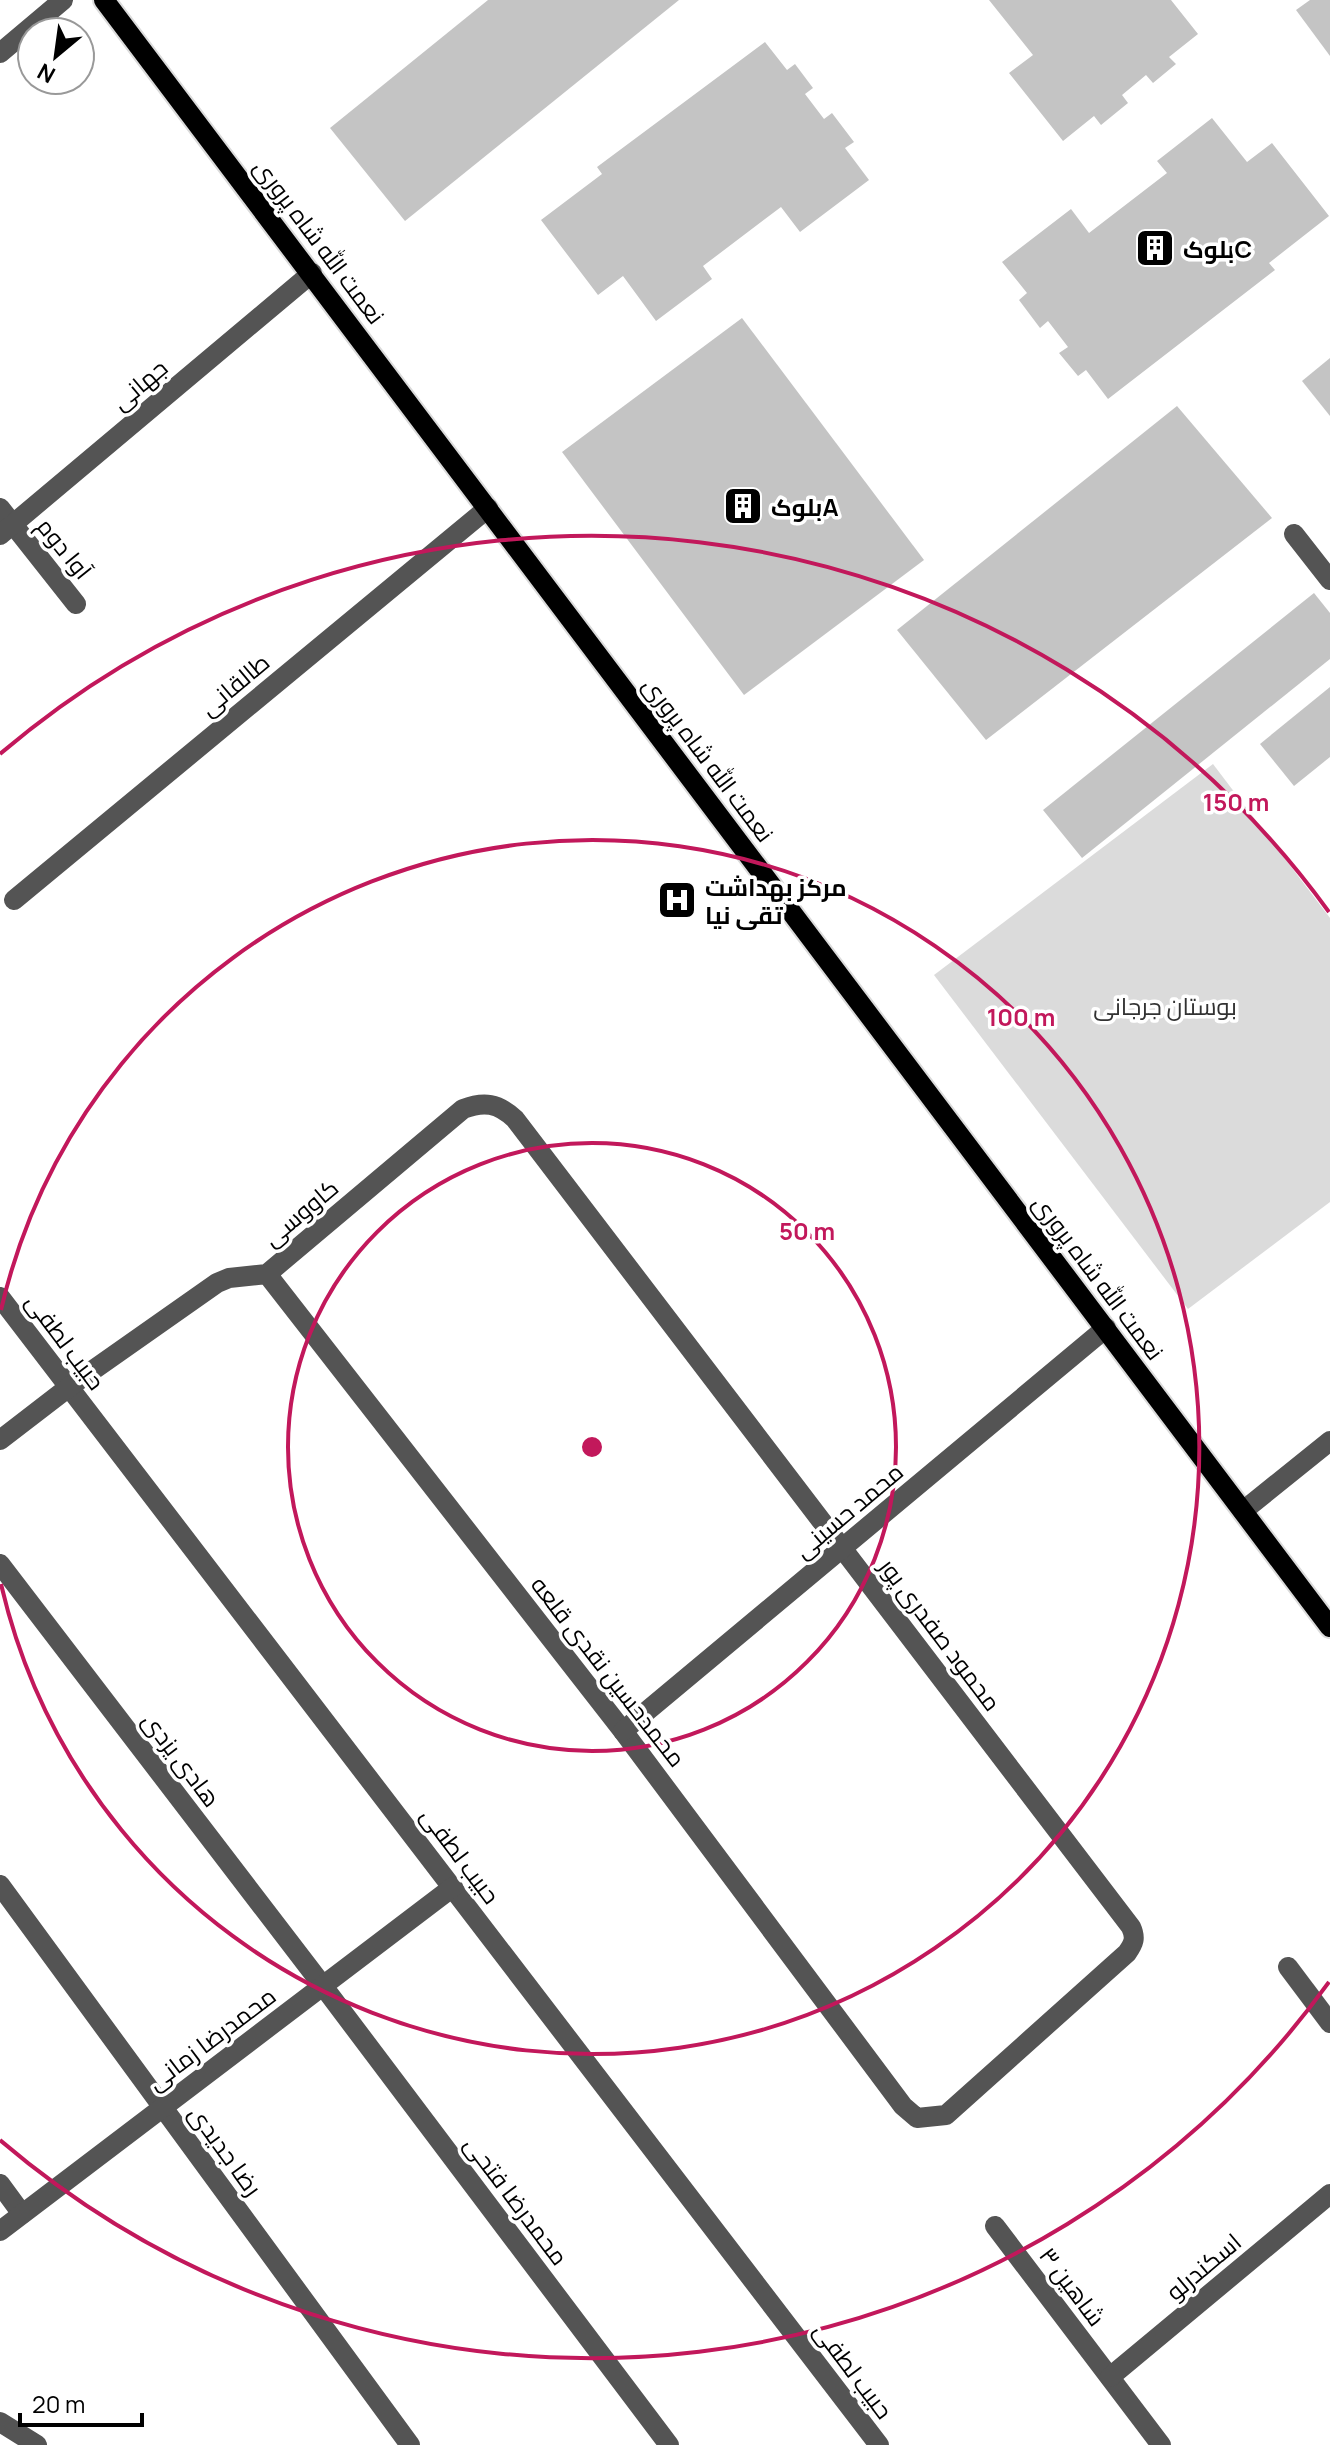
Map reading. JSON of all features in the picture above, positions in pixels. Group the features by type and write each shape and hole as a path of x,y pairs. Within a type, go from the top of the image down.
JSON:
{"main road":[{"name":"نعمت الله شاه پروری","path":"104,0 1330,1627"}],"street":[{"path":"0,53 63,0"},
{"name":"جهانی","path":"4,523 312,273"},
{"name":"طالقانی","path":"14,900 488,508"},
{"name":"آوا دوم","path":"4,523 76,604"},
{"path":"1294,534 1330,580"},
{"name":"کاووسی","path":"0,1440 69,1387 217,1283 229,1278 267,1274 463,1109 476,1104 490,1104 503,1107 515,1119"},
{"name":"محمود صفدری پور","path":"515,1119 1135,1936 1122,1959 946,2115 917,2118 903,2106"},
{"name":"محمدحسین نقدی قلعه","path":"267,1274 623,1731 903,2106"},
{"name":"حبیب لطفی","path":"0,1297 879,2445"},
{"name":"محمد حسینی","path":"623,1731 1106,1328"},
{"path":"1243,1511 1330,1441"},
{"name":"هادی یزدی","path":"0,1564 323,1986"},
{"name":"رضا جدیدی","path":"0,1885 410,2445"},
{"name":"محمدرضا زمانی","path":"0,2231 453,1887"},
{"path":"1288,1967 1330,2023"},
{"name":"محمدرضا فتحی","path":"323,1986 669,2445"},
{"path":"0,2184 22,2214"},
{"name":"اسکندرلو","path":"1110,2377 1330,2194"},
{"name":"شاهین ۳","path":"995,2226 1161,2445"},
{"path":"0,2422 37,2445"}],"green space":[{"name":"بوستان جرجانی","path":"1213,764 1330,918 1330,1202 1188,1309 934,975"}],"building":[{"path":"488,0 679,0 405,221 330,128"},
{"path":"989,0 1171,0 1198,34 1169,57 1176,64 1153,83 1146,75 1122,95 1128,103 1101,125 1094,116 1063,141 1009,73 1033,55"},
{"path":"1310,0 1330,0 1330,56 1296,10"},
{"path":"765,42 787,70 795,64 813,88 805,94 824,119 832,113 854,142 845,148 869,180 800,232 781,207 703,266 712,279 656,321 623,276 598,295 541,220 602,174 597,167"},
{"name":"بلوکC","path":"1212,118 1247,162 1272,143 1329,216 1269,263 1275,270 1108,399 1086,370 1078,376 1059,353 1068,347 1048,321 1040,328 1019,300 1027,293 1002,262 1071,209 1089,233 1167,173 1157,161"},
{"name":"بلوکA","path":"742,318 924,560 744,695 562,452"},
{"path":"1330,358 1330,416 1302,381"},
{"path":"1177,406 1272,518 986,740 897,630"},
{"path":"1314,593 1330,613 1330,659 1082,858 1043,810"},
{"path":"1330,687 1330,757 1294,786 1260,744"}],"place":[{"name":"بلوکC","path":"1155,248"},
{"name":"بلوکA","path":"743,506"},
{"name":"مرکز بهداشت تقی نیا","path":"677,900"}]}
